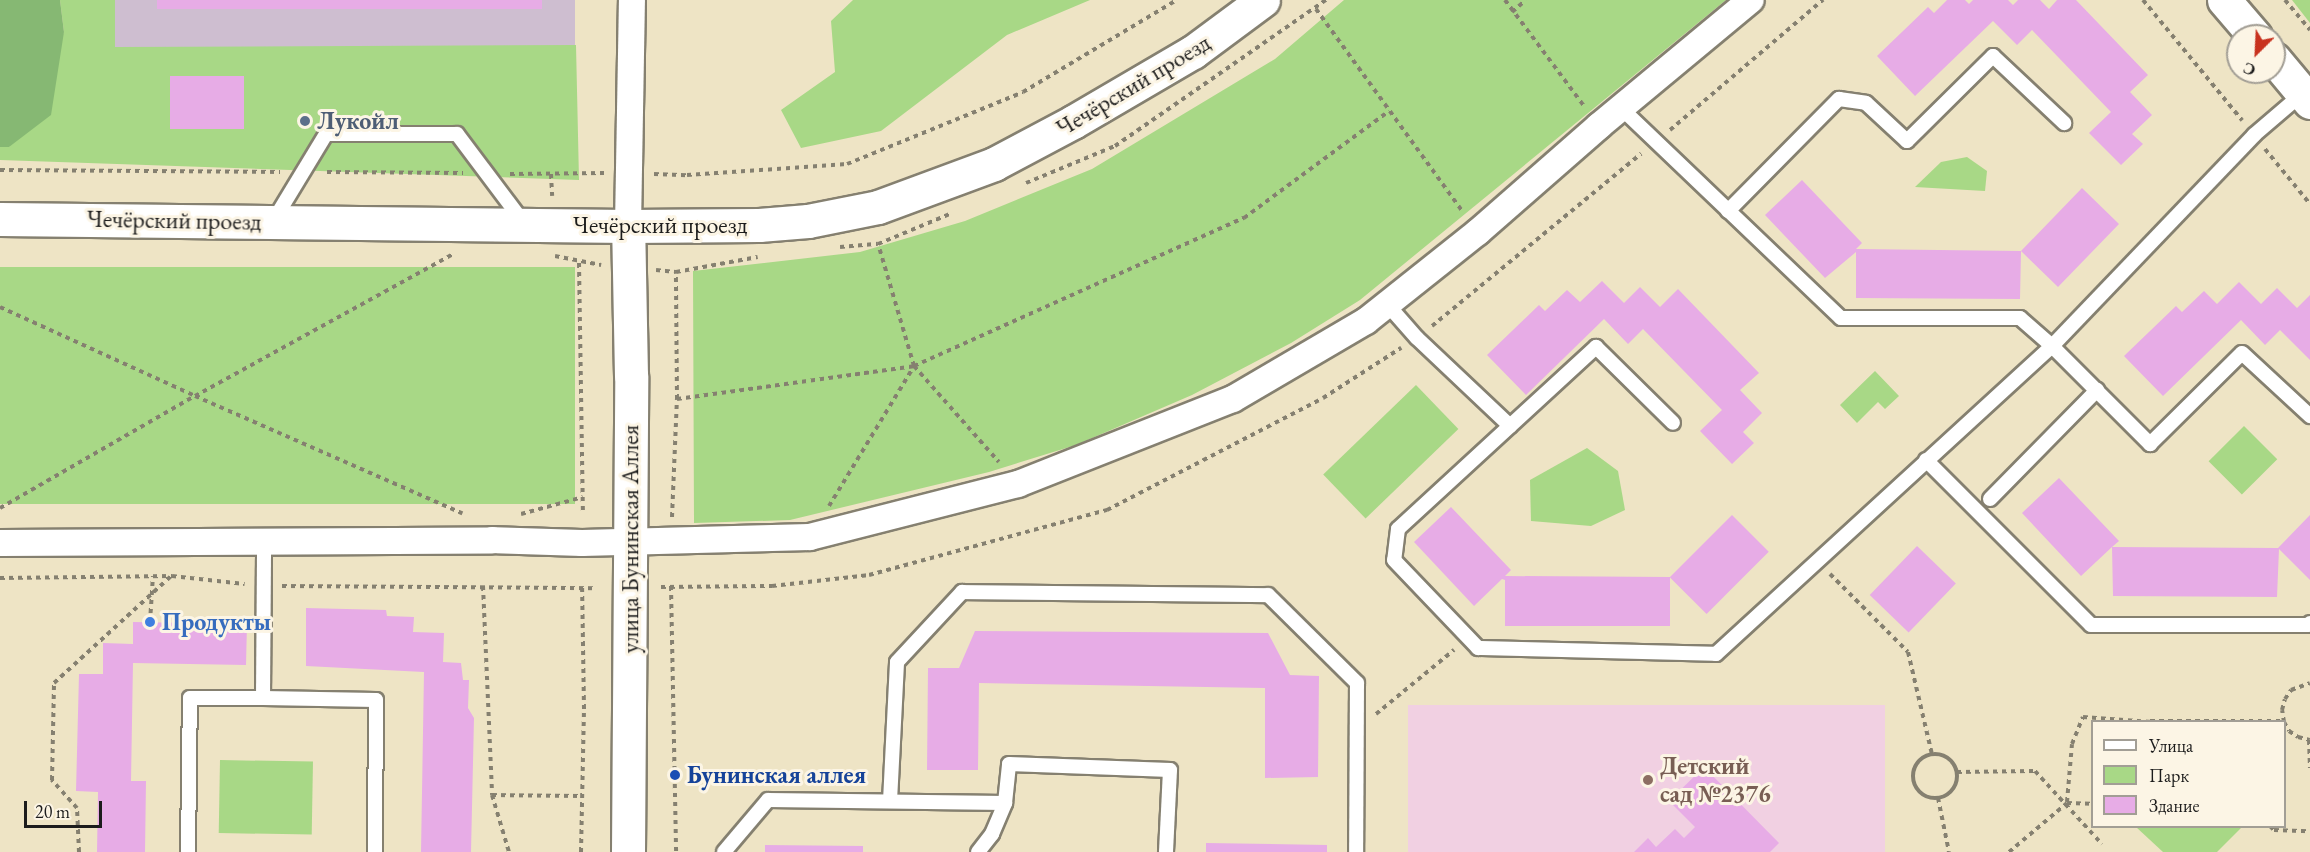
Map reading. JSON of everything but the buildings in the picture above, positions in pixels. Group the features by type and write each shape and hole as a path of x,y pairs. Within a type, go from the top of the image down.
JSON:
{"main road":[{"name":"Чечёрский проезд","path":"0,219 628,226 759,225 852,214 920,193 994,164 1073,122 1192,51 1263,0"},
{"path":"2224,0 2245,24"},
{"path":"2286,73 2306,97"},
{"name":"улица Бунинская Аллея","path":"627,852 628,226"}],"street":[{"path":"628,226 632,0"},
{"path":"0,543 264,541 582,543 810,537 1018,484 1233,399 1366,321 1478,232 1599,126 1751,0"}],"lane":[{"path":"1728,211 1839,99 1866,103 1907,141 1993,56 2064,123"},
{"path":"1673,423 1596,346 1398,529 1394,560 1478,648 1716,654 2052,346 2254,135 2306,97"},
{"path":"1621,108 1841,318 2020,318 2052,346 2150,444 2242,352 2310,416"},
{"path":"274,221 326,134 457,134 524,224"},
{"path":"1387,304 1417,338 1509,426"},
{"path":"1990,499 2097,390"},
{"path":"1926,460 2091,625 2308,625 2310,623"},
{"path":"263,698 264,541"},
{"path":"890,801 897,662 962,592 1268,595 1357,683 1356,852"},
{"path":"188,852 190,698 376,700 375,852"},
{"path":"978,852 992,834 1005,803 1009,764 1170,770 1166,852"},
{"path":"724,852 768,800 1005,803"}],"path":[{"path":"0,170 687,175 847,164 1023,92 1177,0"},
{"path":"1326,0 1316,9 1478,232"},
{"path":"1505,0 1599,126"},
{"path":"1512,12 1526,0"},
{"path":"2143,0 2310,204"},
{"path":"2285,0 2310,30"},
{"path":"677,399 914,366 1244,218 1389,111"},
{"path":"878,244 914,366 1018,484"},
{"path":"0,508 195,396 455,253"},
{"path":"544,256 579,263 583,512"},
{"path":"672,524 677,399 676,272"},
{"path":"0,307 195,396 464,514"},
{"path":"810,537 914,366"},
{"path":"1817,561 1908,652 1932,754"},
{"path":"150,622 153,576"},
{"path":"80,852 77,808 52,780 54,683 172,576"},
{"path":"0,578 172,576 265,586 597,588"},
{"path":"483,586 492,795 509,852"},
{"path":"661,586 671,586 674,623 676,852"},
{"path":"581,852 584,709 582,588"},
{"path":"1357,731 1468,638"},
{"path":"2284,720 2282,710 2291,690 2310,683"},
{"path":"2067,803 2072,744 2084,717 2134,720"},
{"path":"2286,724 2298,737 2310,740 2310,768"},
{"path":"1932,754 1948,758 1957,772 1953,789 1938,798 1922,794 1913,779 1917,763 1932,754"},
{"path":"1957,772 2035,771 2067,803 2102,844"},
{"path":"492,795 581,796"},
{"path":"1938,798 1949,852"},
{"path":"2009,852 2067,803 2091,804"},
{"path":"2272,828 2274,830 2310,831"}],"shaded area":[{"path":"115,0 575,0 575,47 115,47"},
{"name":"Детский сад №2376","path":"1408,705 1885,705 1885,852 1408,852"}],"green space":[{"path":"0,0 60,0 64,32 51,115 9,147 0,147"},
{"path":"60,0 115,0 115,47 576,45 579,180 0,160 0,147 9,147 64,32"},
{"path":"853,0 1090,0 1007,35 881,131 801,148 781,110 835,72 831,21"},
{"path":"1344,0 1726,0 1360,300 1291,343 1192,395 1076,445 989,472 790,520 694,523 693,271 860,252 965,221 1092,169 1275,59"},
{"path":"2292,0 2310,0 2310,23"},
{"path":"1967,157 1987,171 1985,191 1915,187 1941,162"},
{"path":"0,267 575,267 575,504 0,504"},
{"path":"1875,371 1899,396 1885,409 1878,402 1857,423 1840,405"},
{"path":"1416,385 1458,429 1366,518 1323,475"},
{"path":"2244,426 2277,459 2242,495 2209,461"},
{"path":"1587,448 1618,471 1625,510 1591,526 1531,521 1530,480"},
{"path":"220,760 313,762 312,835 219,833"},
{"path":"2137,828 2241,828 2217,852 2163,852"}],"place":[{"name":"Лукойл","path":"305,121"},
{"name":"Продукты","path":"150,622"},
{"name":"Бунинская аллея","path":"675,775"},
{"name":"Детский сад №2376","path":"1648,780"}]}
